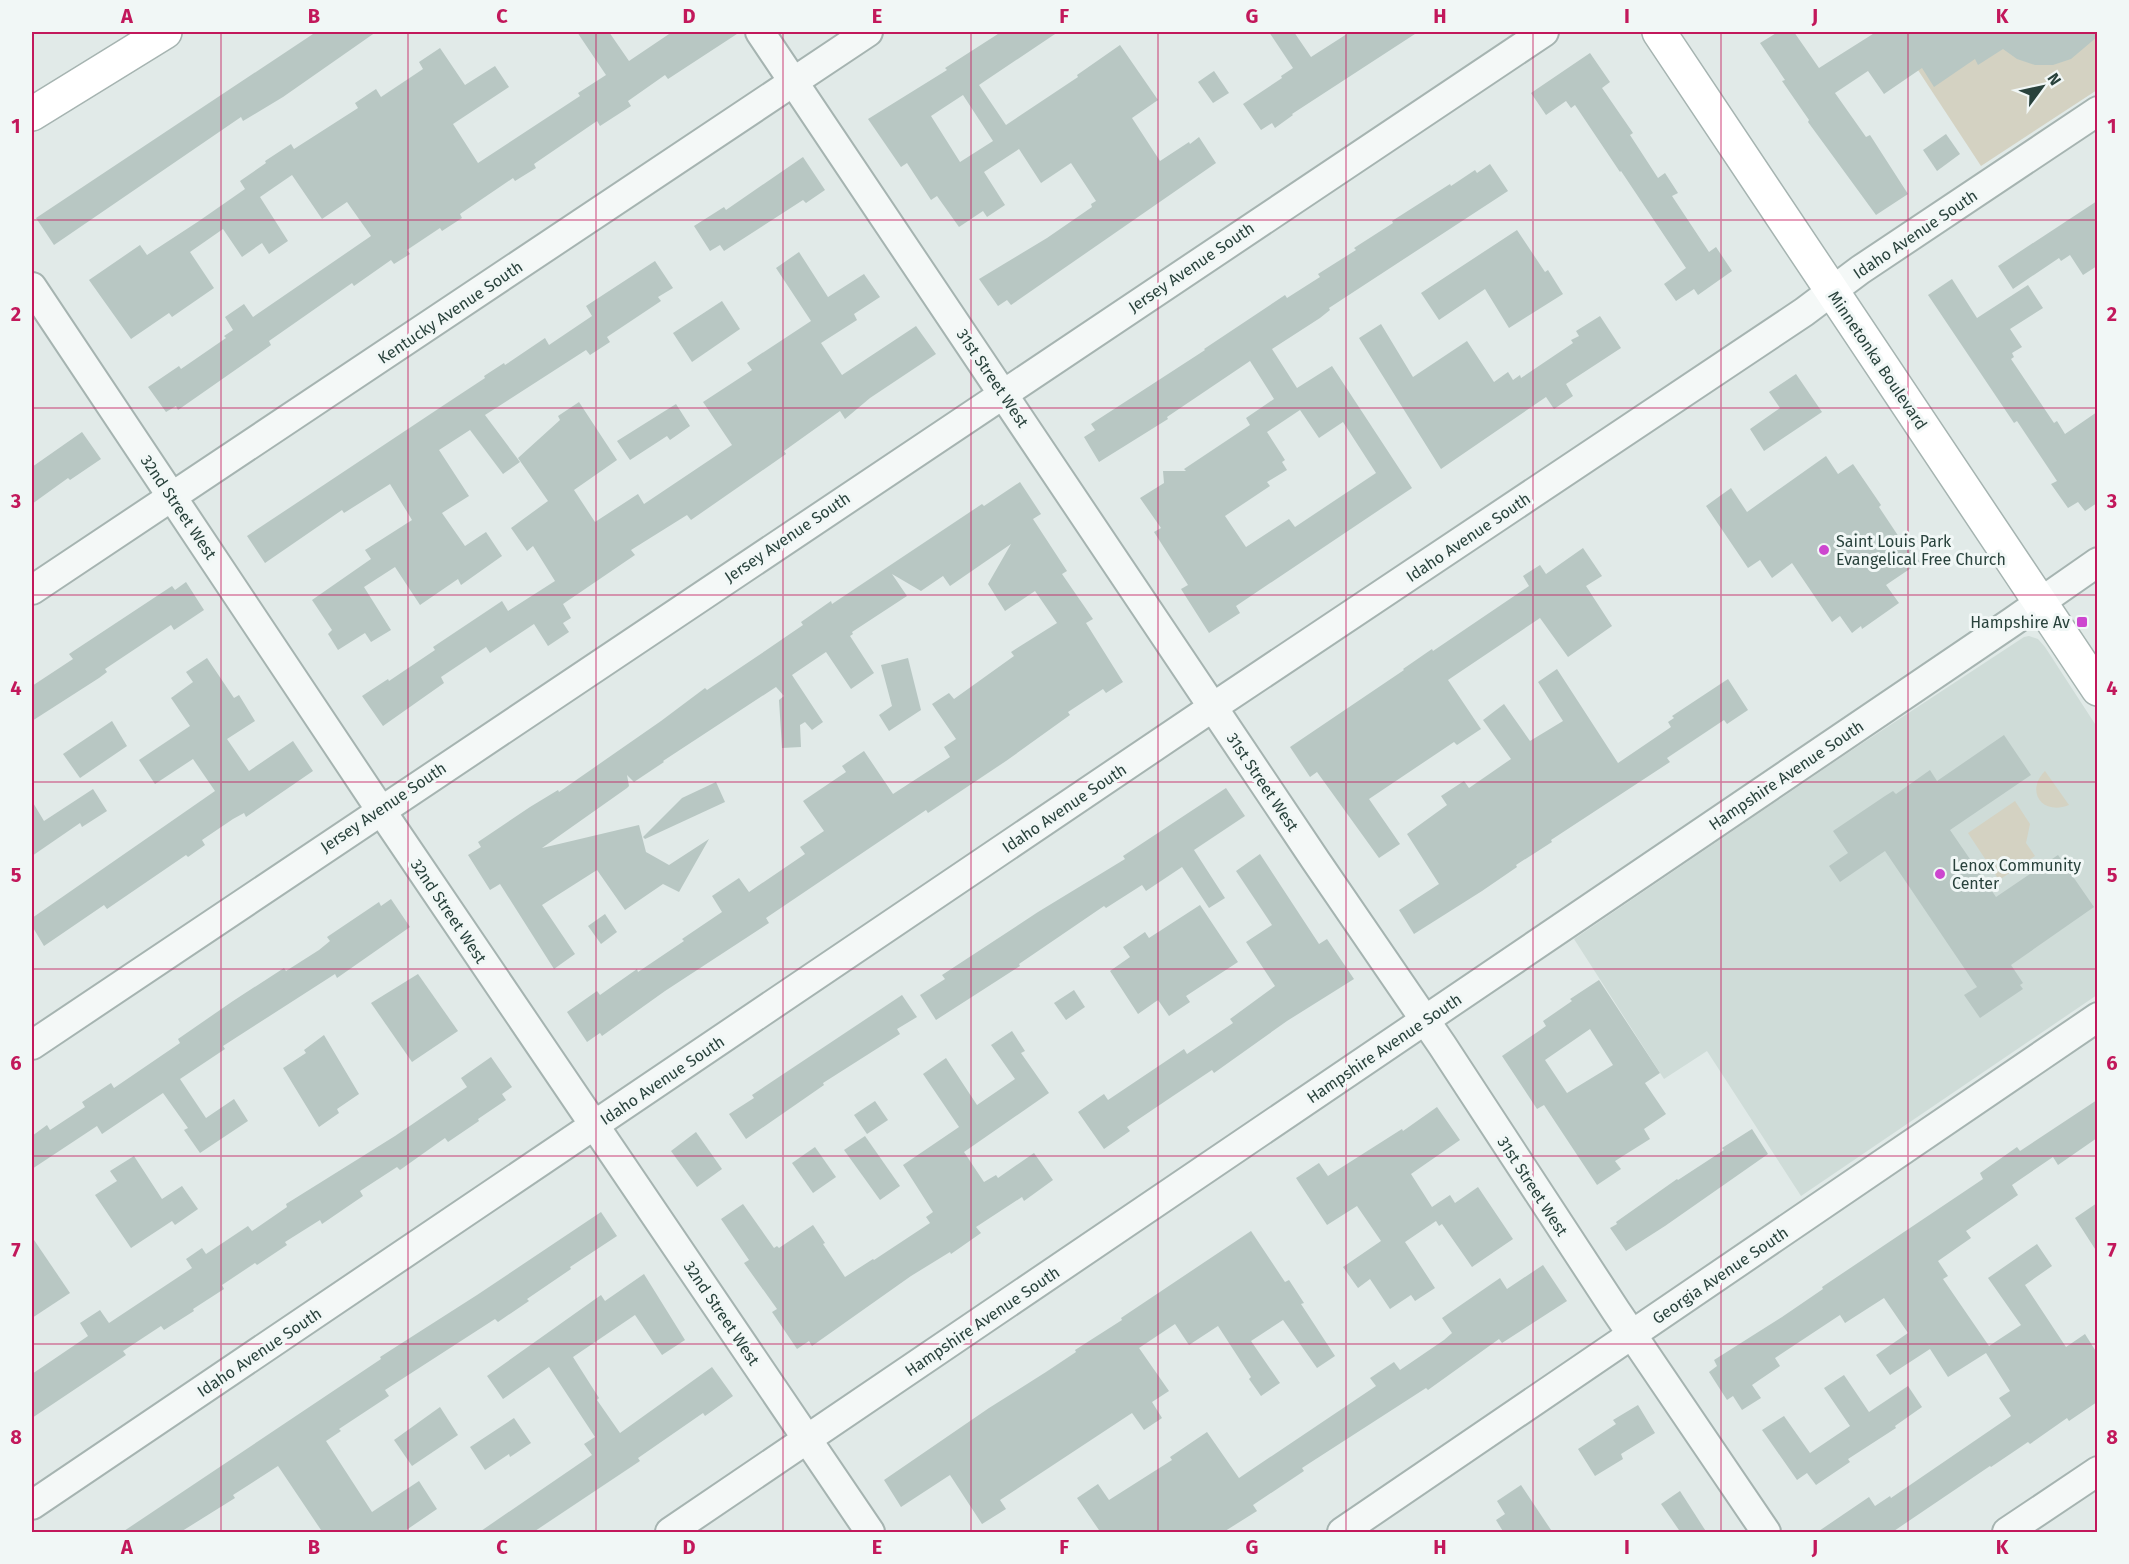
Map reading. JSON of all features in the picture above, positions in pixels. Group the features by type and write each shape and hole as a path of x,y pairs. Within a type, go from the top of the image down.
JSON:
{"main road":[{"path":"32,114 165,32"},
{"name":"Minnetonka Boulevard","path":"1659,32 2097,689"},
{"path":"32,129 67,92"}],"street":[{"name":"31st Street West","path":"760,32 1425,1020 1766,1533"},
{"name":"Kentucky Avenue South","path":"32,590 868,32"},
{"name":"Jersey Avenue South","path":"32,1045 380,809 1544,32"},
{"name":"Idaho Avenue South","path":"32,1505 2097,111"},
{"name":"32nd Street West","path":"32,287 380,809 870,1533"},
{"name":"Hampshire Avenue South","path":"670,1533 2097,562"},
{"name":"Georgia Avenue South","path":"1342,1533 2097,1017"},
{"path":"2007,1533 2097,1471"}],"shaded area":[{"path":"1893,32 2097,32 2097,90 1981,166"},
{"path":"2024,637 2038,639 2045,647 2097,727 2097,995 1801,1196 1707,1051 1664,1079 1574,939 1843,756"},
{"path":"2045,771 2069,805 2059,808 2051,807 2039,800 2037,786"},
{"path":"2015,801 2030,824 2026,843 2035,856 1999,880 1968,833"}],"building":[{"path":"316,32 376,32 283,97 243,121 241,117 54,245 36,218"},
{"path":"577,32 609,32 629,61 672,32 740,32 668,79 665,75 628,101 631,106 600,126 597,121 534,164 536,168 515,181 513,178 460,214 462,218 442,231 440,228 407,250 410,254 394,264 391,260 354,286 352,283 269,341 271,345 178,410 176,406 166,412 148,387 179,366 181,369 226,338 224,336 233,330 225,317 244,304 253,317 371,236 347,202 322,219 292,175 260,197 288,241 269,254 262,243 242,257 223,229 190,252 214,288 172,317 169,313 131,339 89,280 140,245 147,255 199,221 245,189 240,181 266,163 265,161 291,144 294,149 358,108 355,103 376,89 381,97 423,69 419,62 440,48 465,85 495,66 509,87 453,124 478,163 580,96 578,93 606,75"},
{"path":"1001,32 1058,32 979,85 1006,125 1078,77 1077,75 1120,45 1158,100 1132,118 1160,161 1199,137 1216,163 1011,305 1007,300 998,306 979,279 1047,238 1092,207 1091,204 1096,201 1071,163 1041,183 1019,149 984,172 1005,205 987,217 983,211 959,227 937,196 931,200 907,163 901,167 868,119 947,70 945,68","holes":["963,95 993,141 960,162 931,116"]},
{"path":"1269,32 1294,32 1311,57 1350,32 1418,32 1292,114 1275,128 1272,123 1261,130 1243,104 1293,68"},
{"path":"1778,32 1794,32 1819,68 1876,32 2097,32 2097,37 2071,59 2053,65 2035,65 2017,59 2003,49 1978,65 1975,59 1934,87 1922,68 1884,94 1868,71 1835,93 1866,137 1870,135 1908,194 1876,215 1808,122 1809,120 1782,81 1785,80 1760,43"},
{"path":"1590,53 1610,82 1602,88 1633,133 1630,135 1658,178 1665,173 1678,193 1672,196 1709,252 1716,247 1732,271 1698,295 1694,289 1676,301 1664,284 1686,268 1575,105 1571,108 1566,101 1546,115 1531,93"},
{"path":"1214,71 1229,93 1213,103 1198,82"},
{"path":"1946,134 1960,154 1937,171 1923,150"},
{"path":"803,157 825,190 806,203 803,200 724,251 720,245 710,251 694,226 724,207 726,210"},
{"path":"1490,164 1508,191 1329,308 1330,310 1320,318 1272,349 1297,388 1332,366 1412,488 1236,606 1240,613 1209,633 1181,589 1188,585 1154,532 1161,528 1140,498 1164,483 1163,471 1186,471 1184,469 1250,425 1246,418 1274,399 1250,361 1167,417 1168,419 1099,462 1084,437 1095,430 1091,424 1285,295 1287,298 1320,277 1318,274 1356,250 1354,248 1393,223 1392,221 1450,184 1451,186 1475,170 1477,173","holes":["1300,410 1319,438 1343,422 1376,473 1295,527 1289,519 1246,547 1225,516 1270,486 1267,482 1287,470 1282,462 1285,460 1267,432"]},
{"path":"2097,201 2097,266 2083,275 2070,255 2061,261 2059,258 2013,289 1998,266"},
{"path":"1517,230 1545,272 1548,270 1563,294 1509,328 1485,289 1439,320 1421,293"},
{"path":"799,252 828,297 864,274 880,297 854,314 857,320 821,343 842,375 916,326 936,354 870,398 845,419 840,411 784,451 786,454 691,520 687,515 631,550 635,555 563,604 571,618 563,623 569,632 548,646 534,624 490,653 486,647 441,677 444,683 383,726 362,696 435,650 433,647 502,601 508,611 555,581 533,546 527,551 511,528 548,501 518,458 560,420 558,416 579,402 617,460 574,490 595,522 638,494 644,504 732,445 703,402 752,370 747,363 811,321 776,268"},
{"path":"655,261 673,288 658,297 661,301 607,337 610,342 590,355 586,350 485,415 520,462 503,474 470,430 439,450 469,496 442,513 465,546 486,532 502,556 461,585 458,579 420,605 395,567 364,587 391,630 371,642 365,633 338,650 328,634 332,630 312,600 371,559 365,550 412,520 390,484 344,513 342,510 265,563 247,536 485,378 484,376 504,363 505,365 545,338 549,345 592,316 586,306"},
{"path":"1952,279 1977,318 2028,285 2043,308 2010,329 2022,347 2012,353 2014,357 2011,359 2054,423 2057,421 2065,434 2097,412 2097,503 2085,511 2078,502 2068,508 2051,484 2057,481 2017,421 2014,423 1928,295"},
{"path":"722,301 740,329 692,362 673,333"},
{"path":"1600,316 1621,348 1566,384 1573,396 1554,409 1546,397 1441,469 1359,338 1381,324 1413,377 1467,341 1494,382 1508,372 1513,380 1520,375 1521,378 1573,343 1571,340 1579,336 1576,331"},
{"path":"1796,374 1822,412 1764,451 1750,429 1780,408 1769,392"},
{"path":"676,404 690,426 670,440 667,436 630,460 617,441"},
{"path":"82,432 101,459 70,480 68,478 32,504 32,467"},
{"name":"Saint Louis Park Evangelical Free Church","path":"1826,456 1838,474 1853,464 1901,540 1903,539 1920,562 1886,585 1899,603 1862,629 1861,626 1852,633 1840,616 1832,622 1792,563 1772,578 1760,560 1748,568 1706,506 1731,488 1747,512"},
{"path":"1020,482 1041,514 1033,519 1067,571 1062,574 1093,619 1086,623 1123,682 1106,693 1103,689 1068,712 1070,715 1006,761 928,813 926,810 766,918 769,923 665,991 602,1036 600,1033 587,1042 567,1012 597,991 600,995 637,969 638,972 722,912 712,896 739,878 749,892 805,854 800,847 824,831 803,801 846,772 842,766 864,751 893,794 950,757 944,747 956,739 932,704 949,693 954,699 1014,656 1011,652 1057,623 1035,591 1005,611 988,584 1011,544 950,586 943,576 921,591 892,574 907,596 852,632 850,636 874,673 851,689 826,652 792,675 823,722 812,730 805,722 800,725 801,747 782,748 779,700 784,696 776,687 634,782 627,775 629,786 627,788 542,848 639,825 646,852 669,865 709,839 679,892 663,884 625,910 597,870 542,905 575,954 554,969 500,884 490,890 468,855 481,847 478,842 530,807 558,790 559,792 705,688 707,690 803,625 801,622 831,601 832,604 982,504 984,506"},
{"path":"1583,548 1602,576 1586,586 1612,626 1568,657 1540,618 1448,680 1481,729 1457,745 1454,742 1369,799 1400,844 1379,858 1317,772 1310,777 1290,747 1432,649 1433,651 1529,586 1523,576 1540,565 1546,574"},
{"path":"186,582 204,610 174,630 171,625 105,669 107,672 99,678 32,721 32,686 73,659 69,654 172,586 175,590"},
{"path":"207,658 234,698 239,695 255,721 227,739 249,771 293,741 313,771 246,817 244,813 202,840 205,845 188,857 186,855 107,909 104,905 44,946 32,926 32,918 215,791 193,759 155,784 139,760 190,726 171,698 193,682 186,672"},
{"path":"908,658 921,710 889,731 879,715 892,706 881,665"},
{"path":"1557,669 1618,763 1671,727 1668,722 1674,718 1672,716 1728,679 1748,710 1727,724 1724,720 1667,758 1670,762 1551,840 1552,842 1516,865 1517,867 1482,891 1414,934 1399,910 1439,884 1407,834 1447,805 1441,796 1464,781 1469,788 1511,759 1483,720 1504,704 1530,741 1563,721 1538,682"},
{"path":"112,721 127,746 80,778 63,754"},
{"name":"Lenox Community Center","path":"2004,735 2031,775 1950,830 1996,897 2058,855 2094,907 2011,965 2023,983 2020,985 2023,989 1980,1018 1964,995 1977,987 1885,851 1840,882 1829,866 1848,853 1833,831 1893,791 1896,794 1930,770 1937,781"},
{"path":"716,782 725,802 645,839 643,837 682,798"},
{"path":"1226,788 1245,816 1194,850 1225,898 1209,908 1182,867 1146,891 1142,885 1106,908 1104,906 1019,964 1020,966 936,1020 920,995 945,979 942,975 1038,912 1125,859 1123,856"},
{"path":"93,789 107,811 82,827 80,823 32,856 32,801 44,821"},
{"path":"1260,854 1319,944 1327,939 1354,979 1287,1021 1214,1073 1212,1070 1127,1127 1130,1131 1104,1149 1078,1112 1104,1094 1108,1100 1184,1049 1187,1054 1233,1023 1230,1019 1275,986 1246,942 1272,925 1236,871"},
{"path":"391,899 410,927 337,978 335,974 223,1046 225,1049 180,1079 206,1118 234,1099 248,1121 200,1153 184,1130 188,1128 163,1093 102,1134 97,1126 32,1169 32,1136 47,1125 50,1130 85,1107 82,1102 111,1083 114,1088 180,1043 178,1039 233,1001 284,968 286,971 319,950 330,941 327,937 379,902 381,906"},
{"path":"1200,905 1238,962 1186,996 1190,1002 1169,1016 1158,1000 1138,1014 1110,971 1130,957 1123,947 1145,932 1149,938"},
{"path":"605,914 617,932 601,944 588,926"},
{"path":"418,974 458,1031 412,1062 371,1003"},
{"path":"1599,980 1660,1073 1645,1083 1666,1114 1644,1129 1650,1139 1615,1161 1621,1169 1597,1185 1544,1105 1537,1109 1502,1056 1546,1026 1543,1021 1572,1001 1570,999","holes":["1590,1029 1613,1065 1567,1093 1545,1060"]},
{"path":"1074,990 1085,1007 1066,1020 1054,1003"},
{"path":"902,995 917,1017 897,1029 900,1034 823,1083 824,1085 746,1139 729,1114 754,1098 752,1095"},
{"path":"1012,1031 1025,1051 1021,1053 1049,1093 964,1152 984,1182 996,1175 998,1178 1034,1153 1053,1180 1024,1201 1022,1197 976,1227 981,1233 951,1254 950,1252 911,1276 812,1346 809,1341 797,1349 772,1312 777,1309 744,1263 749,1260 721,1219 743,1204 774,1248 777,1246 779,1248 813,1225 845,1277 874,1260 930,1223 926,1217 933,1212 903,1165 959,1127 923,1074 946,1058 977,1105 1015,1079 991,1045"},
{"path":"324,1035 359,1094 337,1109 339,1113 319,1127 283,1068 306,1053 304,1050"},
{"path":"491,1057 512,1087 502,1094 506,1100 448,1142 445,1138 400,1170 397,1167 360,1191 363,1196 322,1224 320,1220 285,1242 287,1245 222,1285 224,1289 193,1309 194,1311 164,1330 161,1326 123,1351 126,1355 32,1418 32,1374 88,1336 80,1323 100,1310 109,1323 192,1268 186,1259 202,1248 206,1254 248,1226 252,1231 287,1207 286,1204 395,1136 467,1087 461,1078"},
{"path":"2097,1100 2097,1138 2058,1165 2053,1157 2012,1185 2018,1195 1966,1231 1971,1238 1938,1261 1948,1276 1943,1279 1989,1346 2021,1325 1988,1278 2037,1244 2052,1266 2025,1285 2066,1347 2085,1334 2097,1353 2097,1402 2069,1421 2067,1418 2030,1444 2028,1442 1990,1466 1891,1533 1816,1533 1869,1497 1875,1506 1890,1496 1891,1498 2011,1416 1999,1398 2010,1391 1986,1353 1948,1377 1930,1349 1890,1375 1876,1355 1908,1333 1884,1298 1845,1323 1840,1315 1775,1358 1780,1366 1752,1385 1761,1398 1742,1410 1733,1396 1727,1400 1709,1372 1717,1366 1714,1360 1782,1317 1823,1289 1822,1287 1983,1179 1980,1173 2017,1147 2020,1151"},
{"path":"875,1101 888,1120 867,1134 854,1115"},
{"path":"1437,1107 1460,1140 1411,1174 1432,1207 1450,1195 1455,1203 1478,1187 1513,1239 1472,1267 1442,1224 1439,1226 1436,1221 1405,1242 1435,1288 1415,1301 1411,1295 1390,1309 1370,1279 1358,1288 1343,1267 1381,1241 1357,1206 1327,1225 1296,1178 1319,1163 1328,1176 1402,1129 1403,1131"},
{"path":"1752,1129 1768,1154 1626,1251 1610,1228 1617,1224 1616,1222"},
{"path":"696,1132 722,1169 697,1187 671,1151"},
{"path":"865,1136 900,1186 880,1200 844,1150"},
{"path":"815,1147 836,1177 813,1193 792,1163"},
{"path":"134,1156 162,1199 182,1186 198,1209 175,1225 172,1221 131,1248 95,1195 117,1181 110,1171"},
{"path":"2097,1203 2097,1252 2075,1218"},
{"path":"601,1212 617,1236 570,1267 571,1269 498,1322 495,1319 385,1390 389,1396 339,1429 341,1431 326,1441 372,1512 419,1481 437,1509 402,1533 323,1533 278,1466 233,1495 235,1498 179,1533 121,1533 381,1359 380,1357"},
{"path":"1251,1231 1285,1282 1289,1280 1304,1303 1301,1304 1335,1356 1317,1368 1283,1320 1251,1341 1280,1383 1261,1396 1218,1326 1189,1345 1175,1324 1139,1348 1169,1391 1152,1402 1162,1418 1144,1430 1132,1413 1000,1500 1006,1509 982,1524 950,1475 901,1507 884,1480 1076,1352 1075,1350 1122,1320 1121,1318"},
{"path":"32,1237 70,1293 32,1318"},
{"path":"1543,1265 1567,1301 1502,1343 1499,1339 1428,1390 1426,1388 1302,1468 1304,1471 1253,1505 1257,1511 1222,1533 1101,1533 1077,1498 1098,1484 1109,1500 1172,1460 1170,1457 1207,1432 1239,1478 1376,1386 1370,1378 1394,1362 1400,1370 1444,1340 1452,1333 1442,1318 1500,1278 1507,1289"},
{"path":"644,1274 685,1340 662,1355 635,1315 573,1357 599,1398 597,1400 620,1433 712,1367 733,1396 705,1416 703,1413 638,1458 640,1461 532,1533 478,1533 592,1455 584,1444 595,1437 549,1367 503,1399 487,1376 601,1295 605,1301"},
{"path":"1844,1375 1869,1412 1908,1386 1922,1407 1895,1426 1896,1428 1848,1459 1850,1462 1816,1485 1807,1473 1797,1480 1762,1430 1784,1416 1810,1453 1850,1426 1824,1388"},
{"path":"1638,1405 1655,1433 1621,1454 1623,1459 1595,1476 1578,1449 1616,1424 1613,1420"},
{"path":"440,1407 458,1435 412,1466 394,1440"},
{"path":"514,1418 531,1443 485,1470 470,1447"},
{"path":"1521,1485 1553,1533 1504,1533 1496,1520 1505,1514 1497,1501"},
{"path":"1680,1491 1707,1533 1681,1533 1661,1504"}],"place":[{"name":"Saint Louis Park Evangelical Free Church","path":"1824,550"},
{"name":"Hampshire Av","path":"2082,622"},
{"name":"Lenox Community Center","path":"1940,874"}]}
